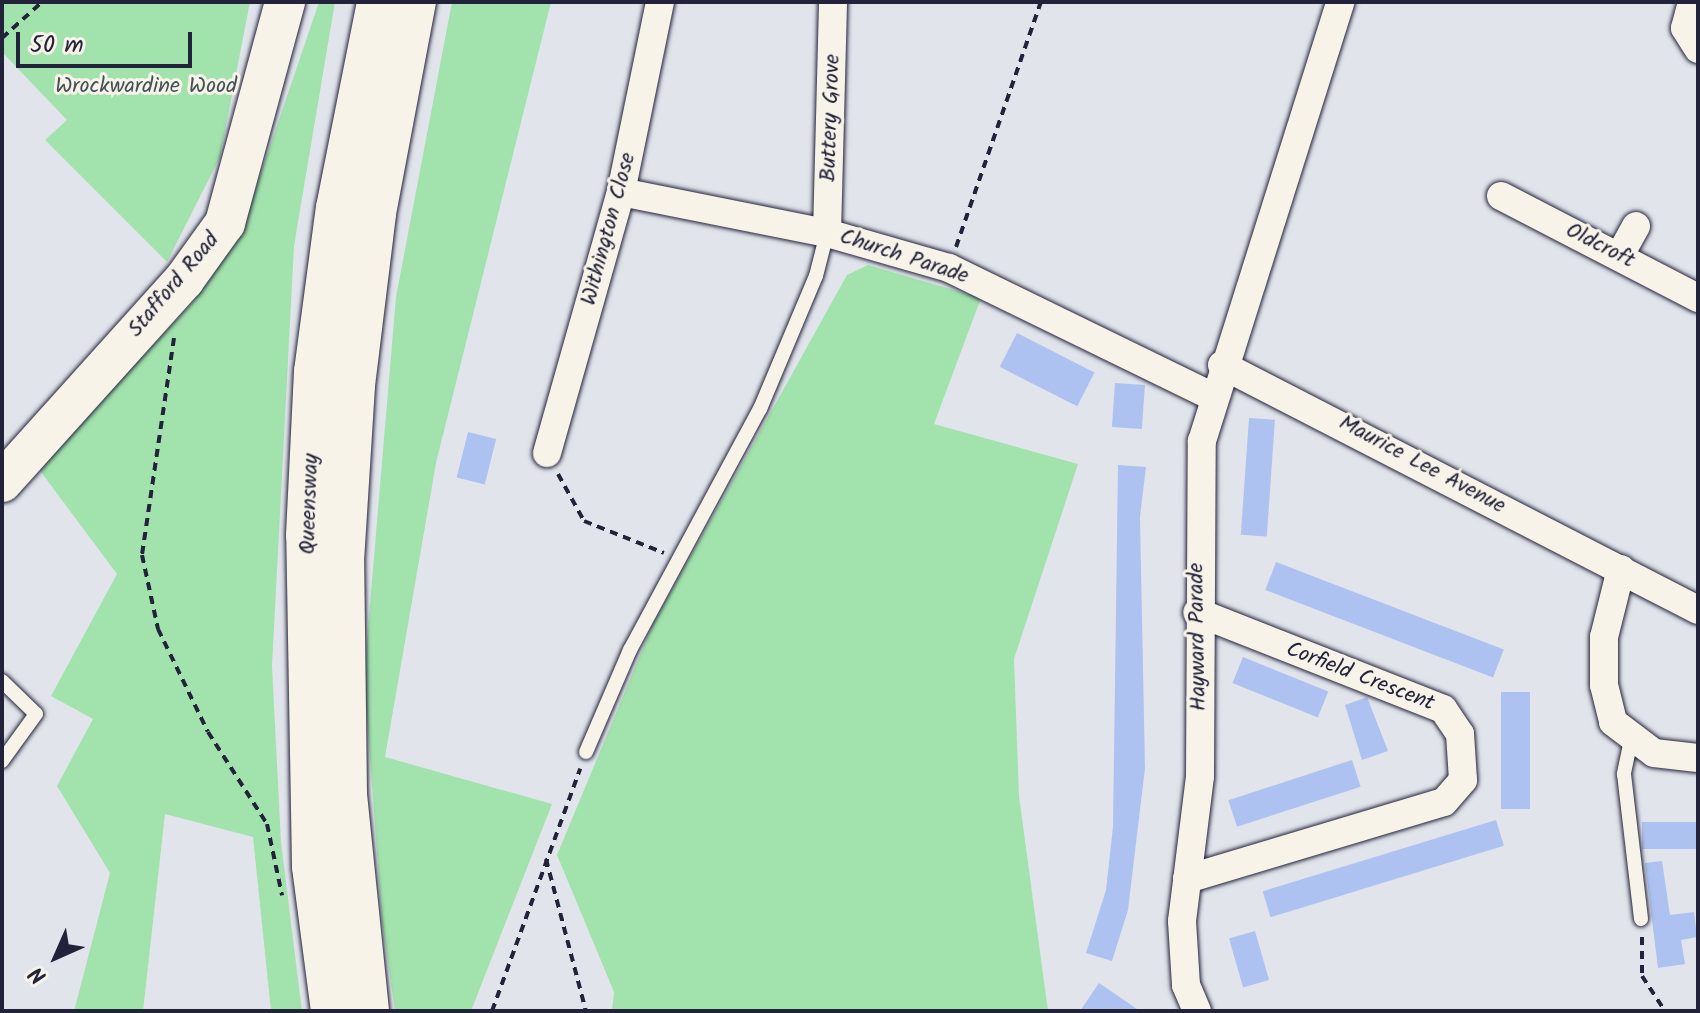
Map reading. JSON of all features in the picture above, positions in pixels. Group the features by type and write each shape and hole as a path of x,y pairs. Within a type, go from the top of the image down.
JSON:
{"highway":[{"name":"Queensway","path":"333,1011 314,866 308,535 316,372 338,208 379,2"},
{"name":"Queensway","path":"367,1011 345,794 342,561 353,385 374,213 414,2"}],"street":[{"name":"Stafford Road","path":"2,482 184,280 225,223 285,2"},
{"name":"Withington Close","path":"547,453 621,192 660,2"},
{"name":"Buttery Grove","path":"827,233 833,2"},
{"path":"1222,365 1340,2"},
{"path":"1692,2 1685,28 1698,49"},
{"name":"Church Parade","path":"621,192 827,233 949,268 1212,396"},
{"name":"Oldcroft","path":"1501,196 1698,298"},
{"path":"1620,255 1636,226"},
{"name":"Hayward Parade","path":"1197,1011 1182,957 1187,879 1200,776 1197,488 1212,396 1222,365"},
{"name":"Maurice Lee Avenue","path":"1222,365 1621,569"},
{"path":"1698,610 1621,569 1604,637 1604,685 1613,722 1631,740 1654,753 1698,758"},
{"name":"Corfield Crescent","path":"1187,879 1444,802 1463,780 1460,734 1443,709 1197,612"}],"lane":[{"path":"586,752 677,559 760,409 816,276 827,233"},
{"path":"2,681 36,714 2,761"},
{"path":"1631,740 1624,774 1641,919"}],"path":[{"path":"2,38 42,2"},
{"path":"949,268 1041,2"},
{"path":"175,331 142,555 158,629 208,732 267,824 284,905"},
{"path":"547,453 584,521 677,559"},
{"path":"492,1011 586,752"},
{"path":"546,857 586,1011"},
{"path":"1641,919 1642,976 1665,1011"}],"green space":[{"name":"Wrockwardine Wood","path":"2,2 250,2 220,157 167,262 45,140 67,120 2,52"},
{"path":"319,2 335,2 294,246 272,666 281,842 302,1011 271,1011 253,837 165,814 143,1011 74,1011 110,873 57,786 93,719 51,696 117,574 38,468 195,300 246,217"},
{"path":"452,2 551,2 436,463 385,757 552,804 471,1011 395,1011 382,921 364,675 396,297"},
{"path":"868,265 981,298 934,424 1078,464 1014,659 1019,796 1048,1011 612,1011 614,992 557,855 653,624 847,275"}],"building":[{"path":"1017,333 1095,372 1077,406 1000,367"},
{"path":"1115,383 1145,385 1142,429 1112,427"},
{"path":"1249,418 1275,420 1267,537 1241,535"},
{"path":"468,432 496,439 485,485 457,478"},
{"path":"1118,465 1146,467 1140,517 1145,768 1128,910 1112,961 1086,953 1106,890 1113,827"},
{"path":"1276,562 1504,649 1493,677 1265,590"},
{"path":"1243,657 1328,691 1318,717 1233,683"},
{"path":"1501,692 1530,692 1530,809 1501,809"},
{"path":"1367,697 1388,751 1362,760 1345,705"},
{"path":"1352,760 1361,787 1237,827 1228,800"},
{"path":"1496,820 1504,846 1271,917 1263,891"},
{"path":"1642,822 1698,822 1698,849 1642,849"},
{"path":"1662,861 1670,915 1694,912 1697,937 1681,940 1685,964 1658,968 1645,863"},
{"path":"1255,931 1269,980 1243,987 1229,938"},
{"path":"1099,983 1140,1011 1080,1011"}]}
